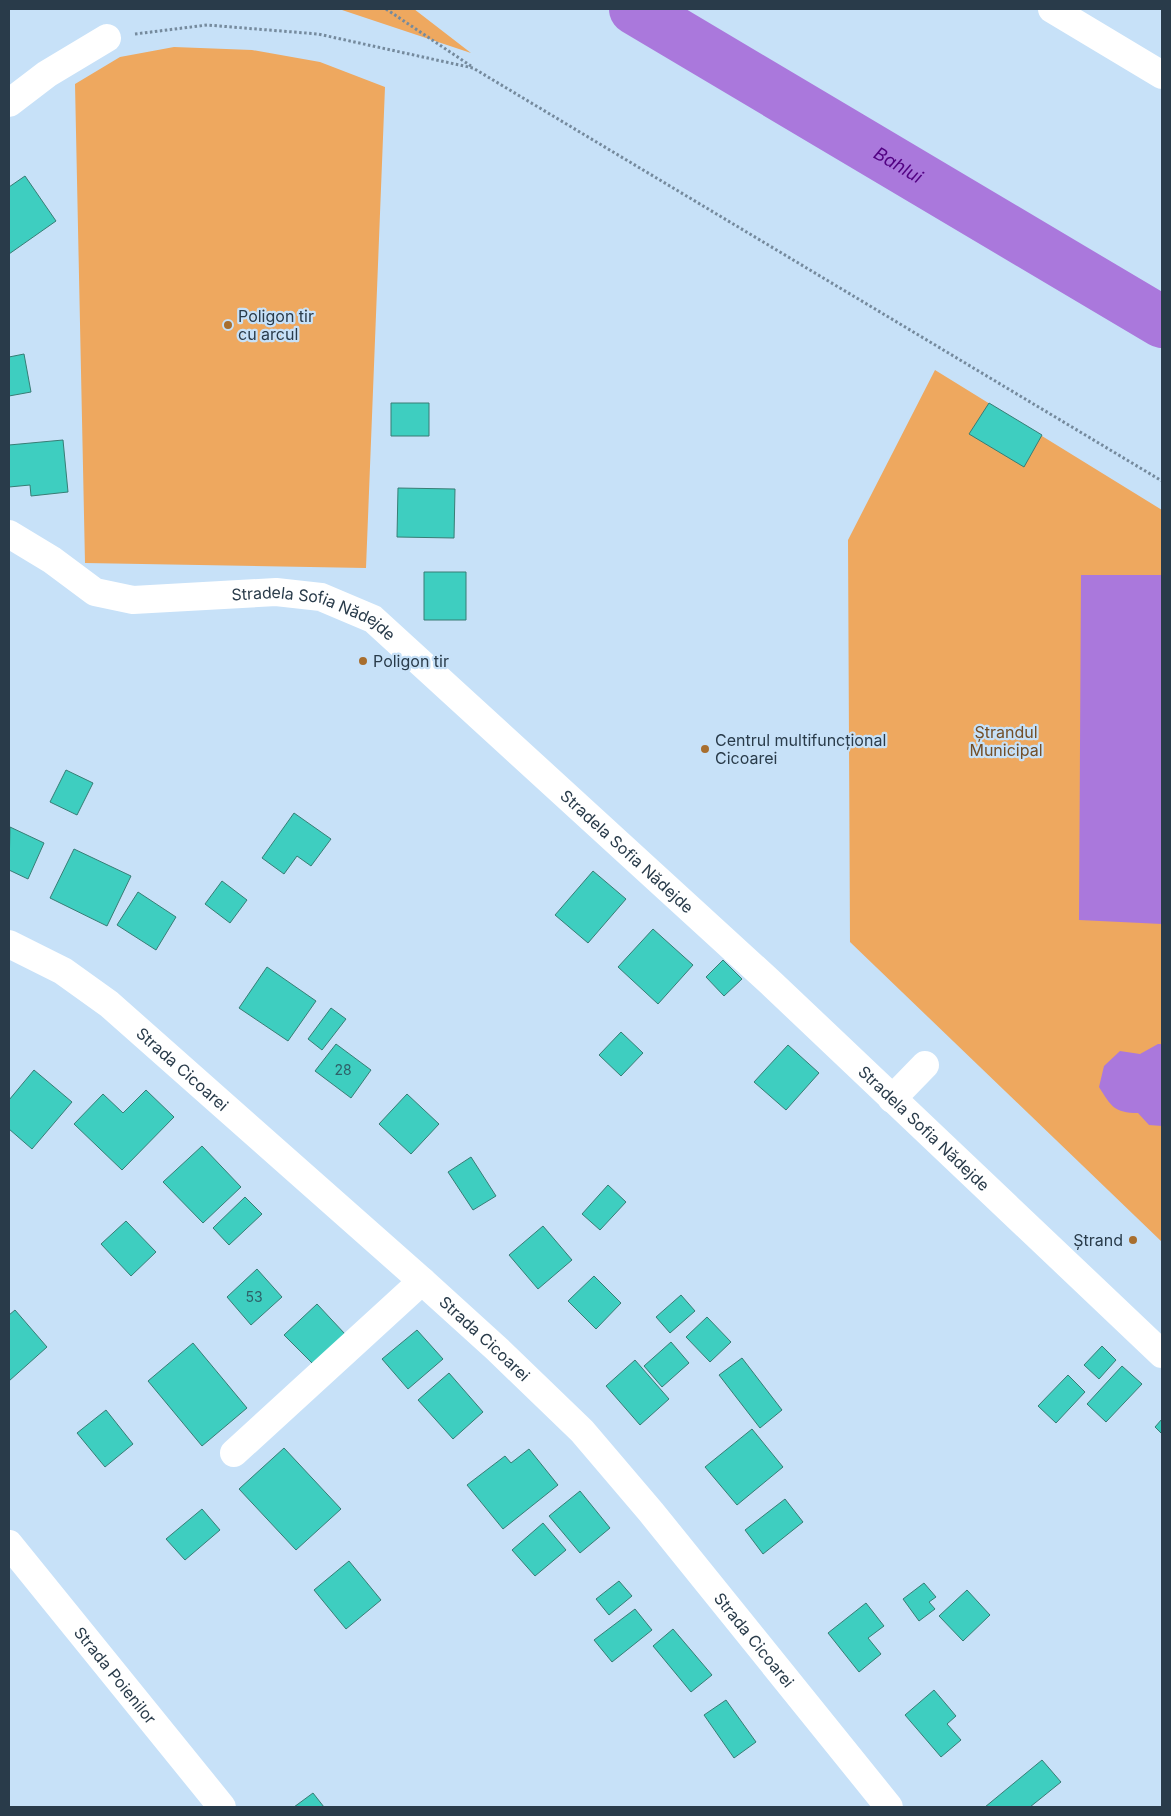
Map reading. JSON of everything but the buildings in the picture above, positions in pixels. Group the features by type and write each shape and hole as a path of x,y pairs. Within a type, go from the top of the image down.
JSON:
{"street":[{"path":"1052,9 1162,75"},
{"path":"9,104 47,74 107,38"},
{"name":"Stradela Sofia Nădejde","path":"9,534 52,560 95,592 133,600 276,592 321,597 373,619 763,976 1162,1354"},
{"name":"Strada Cicoarei","path":"9,944 63,971 109,1004 422,1280 498,1349 582,1431 651,1512 889,1807"},
{"path":"892,1099 925,1065"},
{"path":"234,1453 422,1280"},
{"name":"Strada Poienilor","path":"9,1544 222,1807"}],"path":[{"path":"386,9 473,68 1162,481"},
{"path":"107,38 207,26 318,34 473,68"}],"green space":[{"path":"339,9 414,9 471,53"},
{"name":"Poligon tir cu arcul","path":"174,47 252,50 320,62 385,87 366,568 85,563 75,84 120,57"},
{"name":"Ștrandul Municipal","path":"935,370 1162,510 1162,1242 850,942 848,540"}],"shaded area":[{"path":"1081,575 1162,575 1162,924 1079,920"},
{"path":"1158,1044 1162,1044 1162,1126 1149,1125 1138,1113 1118,1110 1110,1104 1099,1087 1104,1066 1120,1051 1140,1054"}],"waterway":[{"name":"Bahlui","path":"635,9 1162,322"}],"place":[{"name":"Poligon tir cu arcul","path":"228,325"},
{"name":"Poligon tir","path":"363,661"},
{"name":"Centrul multifuncțional Cicoarei","path":"705,749"},
{"name":"Ștrand","path":"1133,1240"}]}
